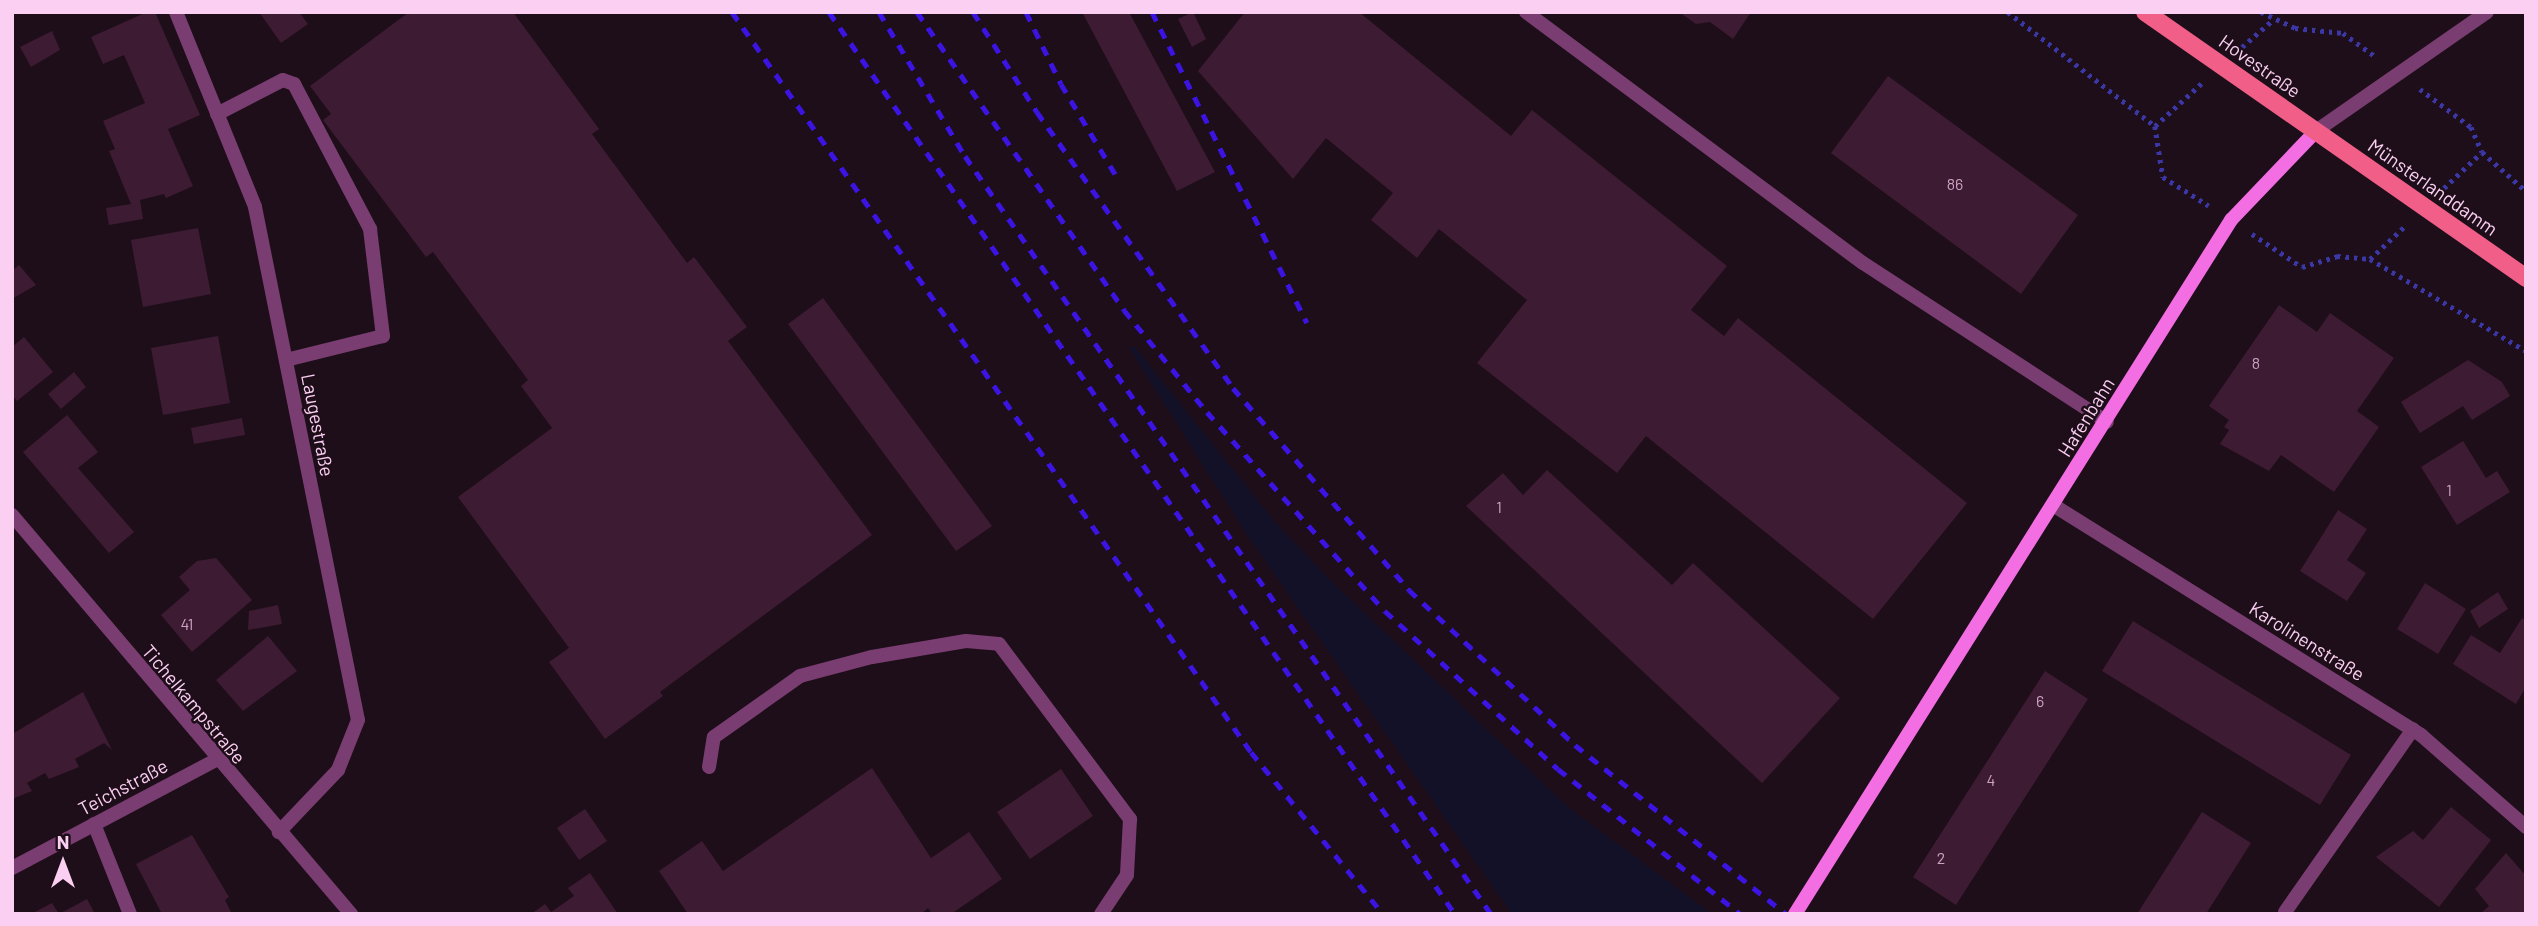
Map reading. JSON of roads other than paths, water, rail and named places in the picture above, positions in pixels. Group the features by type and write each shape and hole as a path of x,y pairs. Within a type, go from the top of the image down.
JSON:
{"main road":[{"name":"Hovestraße","path":"2145,12 2316,131"},
{"name":"Münsterlanddamm","path":"2316,131 2526,278"}],"street":[{"name":"Laugestraße","path":"176,12 255,207 358,720 338,770 279,832"},
{"path":"1526,12 1863,263 2107,422"},
{"name":"Hafenbahn","path":"1795,914 2107,422 2231,220 2316,131 2487,12"},
{"path":"217,114 283,80 294,85 370,229 383,336 286,360"},
{"name":"Karolinenstraße","path":"2053,505 2413,730 2526,827"},
{"name":"Tichelkampstraße","path":"12,515 216,760 351,914"},
{"path":"709,767 714,737 800,676 966,641 999,644 1130,819 1127,875 1101,914"},
{"path":"2285,912 2413,730"},
{"name":"Teichstraße","path":"12,868 216,760"},
{"path":"94,824 130,914"}],"railway":[{"path":"732,12 1251,752 1383,914"},
{"path":"829,12 1455,914"},
{"path":"879,12 965,156 1491,914"},
{"path":"917,12 1124,310 1207,412 1385,611 1558,769 1740,914"},
{"path":"973,12 1037,112 1233,388 1409,590 1575,745 1786,914"},
{"path":"1026,12 1061,84 1118,179"},
{"path":"1152,12 1307,323"}]}
